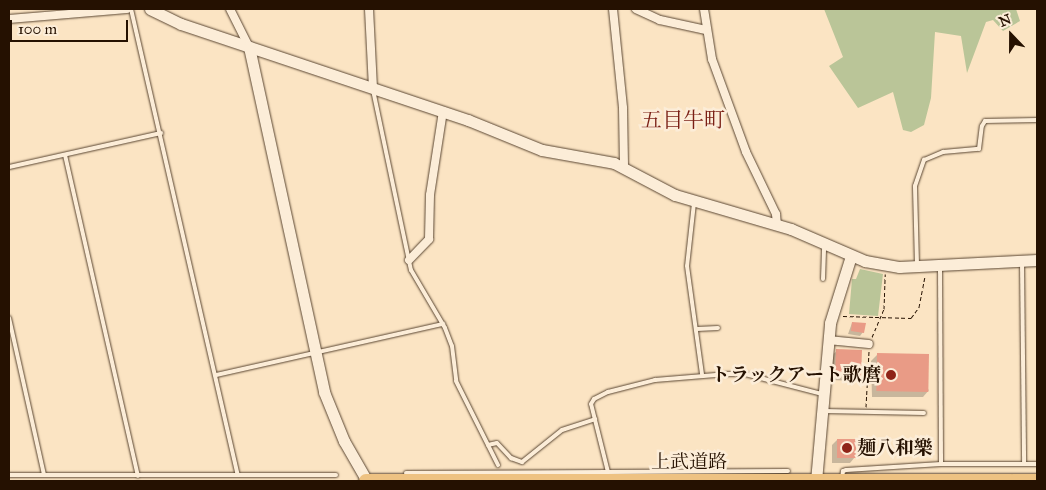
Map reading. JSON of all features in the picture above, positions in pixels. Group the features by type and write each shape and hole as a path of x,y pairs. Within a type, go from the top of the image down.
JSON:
{"highway":[{"name":"上武道路","path":"367,481 477,477 698,476 816,481 1037,481"}],"street":[{"path":"9,19 126,9"},
{"path":"150,9 181,24 443,111 542,150 624,167 694,202 777,225 825,243 850,256 881,265 921,266 1037,260"},
{"path":"230,9 249,47 328,407 367,481"},
{"path":"369,9 373,87"},
{"path":"613,9 623,108 624,167"},
{"path":"636,9 660,20 706,30"},
{"path":"704,9 706,30 738,132 776,214 777,225"},
{"path":"409,260 430,239 430,195 443,111"},
{"path":"816,481 832,313 850,256"},
{"path":"828,340 869,344"}],"lane":[{"path":"132,9 238,475"},
{"path":"373,87 373,98 414,278 443,324 452,346 456,380 498,465"},
{"path":"921,266 915,186 924,160 943,152 979,149 982,126 986,122 1037,120"},
{"path":"9,167 161,133"},
{"path":"65,155 138,476"},
{"path":"694,202 687,266 698,329 702,374"},
{"path":"823,279 825,243"},
{"path":"1022,261 1024,464"},
{"path":"940,265 941,464"},
{"path":"9,318 44,474"},
{"path":"216,375 443,324"},
{"path":"698,329 718,328"},
{"path":"608,472 591,404 596,397 642,382 702,374 745,374 825,394"},
{"path":"824,410 924,413"},
{"path":"488,445 496,443 511,458 522,462 557,432 595,419"},
{"path":"842,480 843,471 846,470 941,464 1037,464"},
{"path":"406,473 477,477 608,472 698,476 788,471"},
{"path":"9,475 336,475"}],"path":[{"path":"832,313 912,318 919,307 921,266"}],"green space":[{"path":"824,9 1016,9 1020,21 1003,31 993,20 986,22 967,73 961,36 935,32 931,98 924,125 911,132 903,130 893,92 858,108 829,66 843,57"},
{"path":"860,269 883,274 878,316 849,314 852,279 856,279"}],"building":[{"path":"852,322 866,323 864,333 851,331"},
{"path":"836,349 862,350 861,376 835,375"},
{"path":"877,353 929,354 928,392 876,391"},
{"path":"837,439 856,439 856,458 837,458"}],"place":[{"name":"トラックアート歌麿","path":"891,375"},
{"name":"麺八和樂","path":"847,448"}],"district":[{"name":"五目牛町","path":"683,120"}]}
